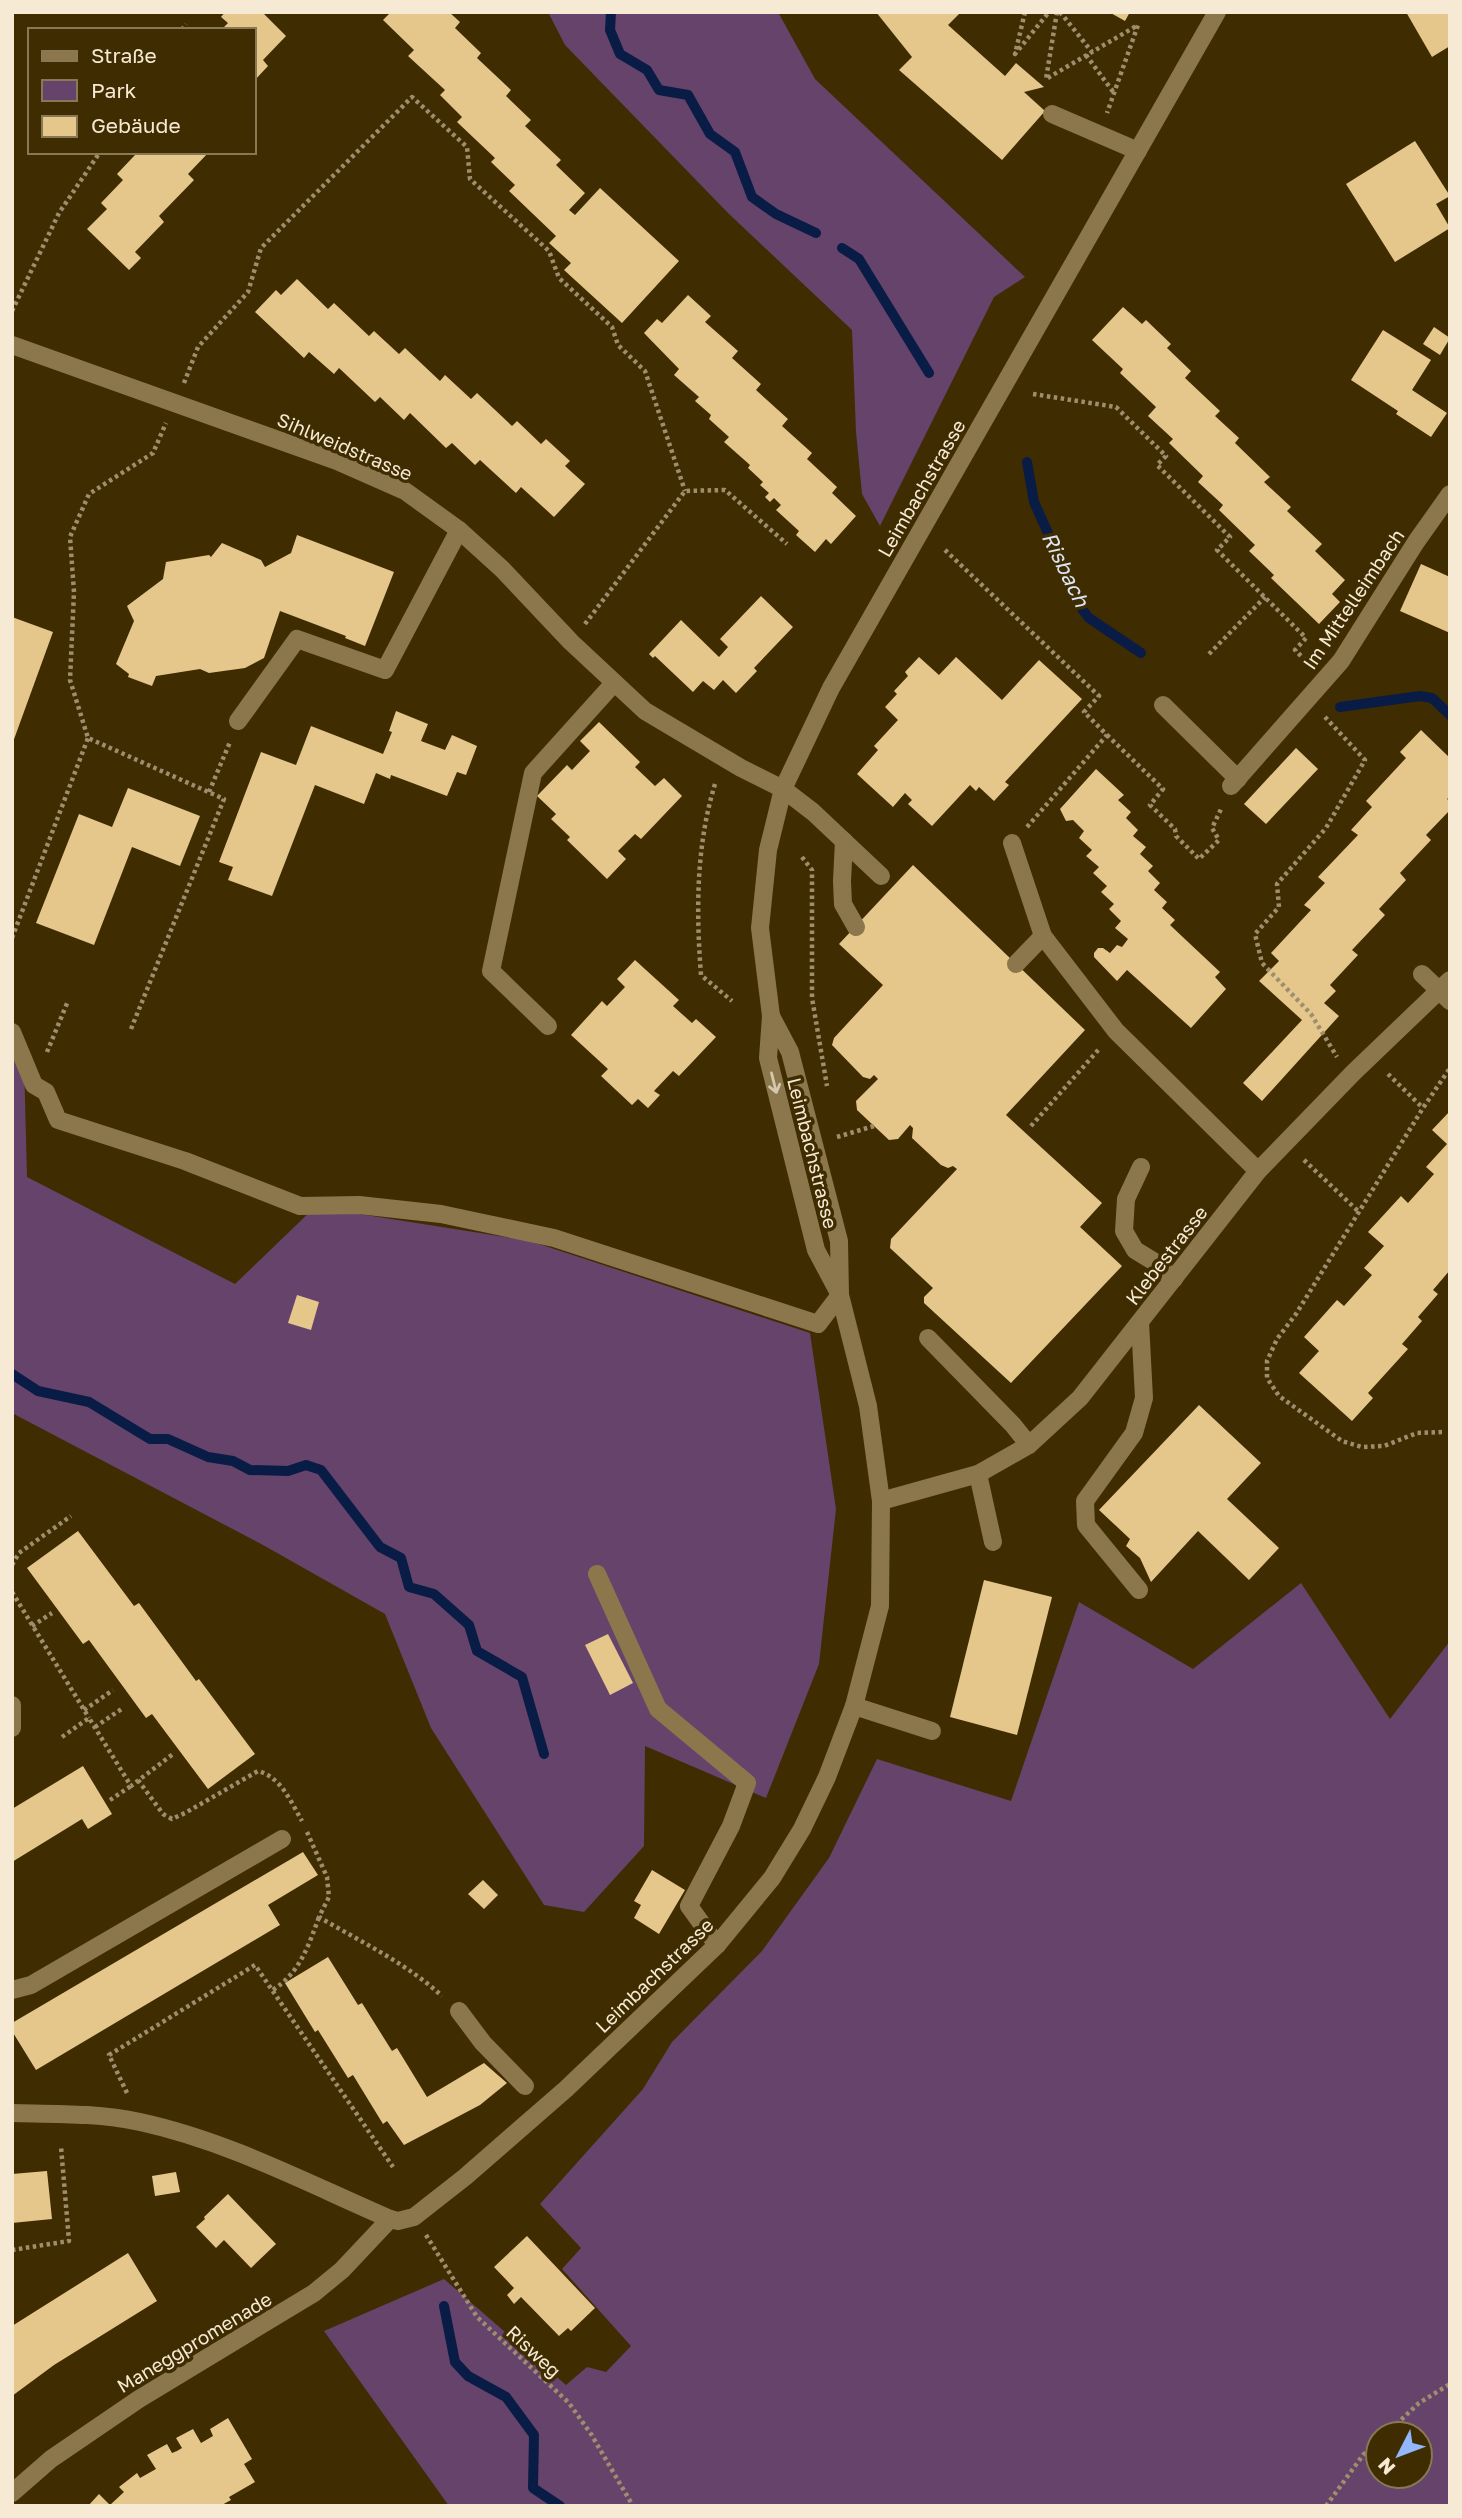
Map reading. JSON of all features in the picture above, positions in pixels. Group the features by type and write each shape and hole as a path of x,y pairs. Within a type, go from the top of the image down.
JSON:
{"street":[{"name":"Leimbachstrasse","path":"840,1295 816,1250 768,1058 771,1016 760,928 768,850 783,789 831,688 1217,12"},
{"path":"1052,114 1138,151"},
{"name":"Sihlweidstrasse","path":"12,345 337,461 405,491 459,530 502,569 571,642 645,711 741,768 783,789 813,812 881,876"},
{"name":"Im Mittelleimbach","path":"1235,782 1341,661 1416,542 1450,494"},
{"path":"238,721 297,639 385,670 459,530"},
{"path":"548,1026 491,971 533,773 614,682"},
{"path":"1163,705 1235,782"},
{"path":"844,841 843,904 856,927"},
{"path":"1012,843 1043,936 1116,1031 1258,1171"},
{"path":"1016,964 1043,936"},
{"path":"1422,974 1446,990"},
{"name":"Klebestrasse","path":"881,1501 978,1474 1029,1446 1080,1398 1258,1171 1353,1073 1446,990"},
{"name":"Leimbachstrasse","path":"414,2217 465,2178 566,2089 717,1944 772,1878 802,1829 827,1777 854,1706 880,1606 881,1501 868,1406 840,1295 839,1241 790,1052 771,1016"},
{"path":"12,1032 34,1085 46,1092 58,1120 185,1161 300,1206 359,1205 441,1214 554,1238 818,1324 840,1295"},
{"path":"1141,1167 1126,1199 1124,1231 1135,1250 1174,1279"},
{"path":"1139,1590 1086,1525 1085,1500 1133,1433 1137,1421 1144,1398 1140,1322"},
{"path":"928,1338 1013,1425 1029,1446"},
{"path":"978,1474 993,1542"},
{"path":"597,1574 658,1709 747,1783 731,1825 689,1906 717,1944"},
{"path":"12,1705 12,1728"},
{"path":"854,1706 932,1731"},
{"path":"12,1990 31,1985 282,1839"},
{"path":"458,2011 483,2043 525,2086"},
{"path":"12,2113 89,2114 140,2122 206,2140 390,2219 398,2221 414,2217"},
{"name":"Maneggpromenade","path":"12,2493 51,2459 139,2399 314,2292 342,2270 390,2219"}],"path":[{"path":"1025,12 1015,54 1049,12"},
{"path":"1059,12 1092,52"},
{"path":"1059,12 1046,79 1138,25 1099,134"},
{"path":"1086,55 1114,93"},
{"path":"12,938 88,737 70,680 74,592 70,537 89,494 153,453 198,347 248,292 261,248 412,97 467,147 470,179 549,251 559,278 612,327 618,345 645,370 685,491"},
{"path":"12,311 59,213 99,154"},
{"path":"1032,394 1116,407 1166,456 1157,465 1230,537 1217,550 1306,638"},
{"path":"685,491 725,490 787,544"},
{"path":"571,642 685,491"},
{"path":"945,550 1099,696 1084,712 1163,789 1150,804 1199,859 1219,840 1212,828 1235,782"},
{"path":"1209,654 1265,597"},
{"path":"1317,709 1366,760 1326,828 1277,884 1279,907 1255,934 1262,962 1311,1014 1334,1055 1353,1073"},
{"path":"209,792 238,721"},
{"path":"1012,843 1107,735"},
{"path":"88,737 224,799 131,1029"},
{"path":"715,784 701,850 697,925 701,975 732,1001"},
{"path":"802,857 811,870 812,998 827,1087"},
{"path":"34,1085 68,1001"},
{"path":"1031,1126 1116,1031"},
{"path":"1442,1432 1417,1433 1384,1446 1362,1447 1342,1441 1279,1396 1267,1378 1267,1361 1277,1339 1296,1314 1450,1068"},
{"path":"1387,1073 1423,1108"},
{"path":"834,1125 836,1138 874,1126"},
{"path":"1304,1160 1359,1212"},
{"path":"12,1565 19,1553 71,1516"},
{"path":"13,1596 131,1786"},
{"path":"32,1626 52,1613"},
{"path":"84,1710 113,1690"},
{"path":"95,1727 123,1708"},
{"path":"62,1737 89,1718"},
{"path":"110,1800 173,1754"},
{"path":"138,1780 163,1814 172,1819 258,1771 269,1774 281,1786 299,1816 327,1877 329,1897 318,1917 301,1964 273,1990"},
{"path":"318,1917 430,1985 458,2011"},
{"path":"127,2093 109,2055 255,1965 393,2167"},
{"path":"12,2250 69,2241 61,2147"},
{"name":"Risweg","path":"414,2217 477,2317 569,2403 633,2506"},
{"path":"1401,2420 1419,2403 1450,2384"},
{"path":"1325,2506 1364,2454"}],"green space":[{"path":"548,12 778,12 815,79 1025,277 994,297 880,526 862,494 856,432 852,330 728,213 565,45"},
{"path":"12,1051 24,1061 27,1177 235,1284 315,1207 530,1241 810,1333 836,1509 819,1664 766,1798 645,1746 644,1846 584,1912 544,1905 431,1728 385,1614 263,1545 12,1413"},
{"path":"1301,1583 1390,1719 1450,1641 1450,2506 449,2506 324,2331 444,2279 566,2385 587,2367 606,2372 631,2346 562,2269 581,2248 540,2204 643,2089 672,2042 762,1951 829,1858 877,1759 1011,1801 1079,1602 1193,1669"}],"building":[{"path":"225,12 262,12 286,36 263,60 268,66 256,79 256,28 223,28 228,23 221,17"},
{"path":"391,12 449,12 460,22 455,28 481,53 477,58 511,90 506,96 531,120 525,126 561,160 556,165 585,193 569,210 575,215 600,188 679,261 622,323 564,270 571,263 549,243 556,236 509,191 515,185 491,162 495,158 457,122 462,117 440,95 445,90 408,56 414,50 383,20"},
{"path":"876,12 961,12 948,25 1005,76 1016,63 1044,87 1024,92 1045,111 1002,160 899,70 912,57"},
{"path":"1109,12 1130,12 1125,21"},
{"path":"1406,12 1450,12 1450,46 1432,57"},
{"path":"1415,141 1450,196 1436,204 1450,228 1395,262 1346,184"},
{"path":"207,154 188,174 194,180 159,216 164,222 135,252 141,258 129,270 87,229 107,209 101,203 123,180 117,174 135,155"},
{"path":"297,279 328,309 334,303 369,336 374,331 399,354 405,348 440,381 445,375 471,399 477,393 512,426 517,421 541,444 546,439 570,461 565,466 585,484 554,517 521,487 516,493 480,460 475,465 452,443 446,448 410,413 404,420 380,397 375,402 339,368 334,374 309,352 304,358 255,312 276,290 281,295"},
{"path":"688,295 711,316 705,322 738,351 732,358 761,384 756,390 788,419 782,426 812,453 807,459 837,487 832,493 856,516 831,544 826,539 815,552 796,535 799,531 776,510 781,505 774,498 770,502 765,497 769,493 760,485 763,482 748,468 750,465 724,442 729,437 709,419 711,415 695,401 699,397 674,375 679,369 644,333 657,319 662,323"},
{"path":"1123,307 1142,324 1146,320 1171,344 1167,348 1191,371 1185,378 1220,411 1215,416 1239,438 1235,443 1270,477 1264,482 1291,507 1287,511 1322,544 1315,551 1345,580 1332,594 1340,602 1319,624 1271,578 1274,575 1249,551 1255,545 1219,510 1223,505 1198,482 1203,476 1169,443 1173,439 1148,416 1156,407 1120,373 1123,369 1092,340"},
{"path":"1434,327 1450,338 1440,355 1423,344"},
{"path":"1383,330 1431,360 1412,390 1447,413 1431,437 1351,380"},
{"path":"297,535 394,572 365,646 280,611 264,658 245,668 209,673 200,669 156,676 152,686 128,677 129,674 116,664 134,621 127,606 163,579 166,562 209,555 211,557 222,543 261,560 265,567 291,553"},
{"path":"1421,564 1450,577 1450,633 1400,611"},
{"path":"761,596 793,627 754,668 757,671 736,693 723,680 714,690 703,681 693,692 655,656 653,658 649,654 681,620 719,657 728,647 720,639"},
{"path":"12,617 53,632 13,742 12,742"},
{"path":"919,657 939,675 956,657 1002,700 1039,660 1082,699 1005,782 1009,785 994,801 979,787 976,791 970,785 932,826 908,804 912,800 905,793 893,807 857,774 878,750 874,746 898,720 885,707 897,694 894,691 908,676 905,672"},
{"path":"396,711 428,724 421,741 445,750 452,735 477,746 466,775 457,772 447,796 391,775 390,779 376,773 364,804 315,785 272,896 228,880 233,867 219,862 261,752 296,765 311,726 383,754 392,732 389,731"},
{"path":"599,722 640,762 635,767 655,786 664,778 682,796 641,839 635,834 618,851 626,859 607,879 567,840 570,837 551,819 556,814 537,796 567,765 572,770 590,751 580,741"},
{"path":"1421,730 1450,758 1450,796 1447,799 1450,801 1450,810 1426,835 1431,840 1400,873 1406,880 1379,909 1385,915 1352,950 1358,955 1330,985 1336,991 1324,1003 1339,1016 1262,1101 1243,1083 1302,1020 1259,981 1279,961 1271,953 1311,910 1304,905 1325,883 1318,877 1358,835 1351,830 1372,807 1366,801 1406,758 1400,752"},
{"path":"1296,748 1318,769 1266,824 1244,804"},
{"path":"1096,769 1124,795 1118,800 1131,812 1126,818 1138,830 1133,836 1146,847 1140,854 1153,866 1148,871 1160,883 1154,890 1167,902 1162,908 1175,920 1170,925 1220,972 1215,977 1226,989 1191,1028 1127,970 1117,981 1094,957 1098,948 1110,953 1117,945 1122,947 1128,939 1115,928 1121,921 1109,909 1114,904 1101,892 1107,886 1093,873 1099,867 1086,856 1092,850 1079,838 1084,831 1073,820 1066,821 1060,809"},
{"path":"128,788 200,816 180,866 132,847 94,945 36,923 79,814 112,827"},
{"path":"913,865 1085,1030 1006,1115 1102,1203 1080,1227 1122,1266 1011,1383 924,1303 924,1297 933,1288 890,1248 891,1239 957,1169 941,1165 912,1138 913,1128 910,1125 898,1139 889,1140 857,1110 856,1101 878,1079 874,1075 870,1079 863,1077 832,1045 834,1038 883,985 839,944"},
{"path":"635,960 679,1000 673,1006 692,1023 696,1019 716,1037 679,1076 673,1071 654,1091 660,1095 648,1108 638,1099 632,1105 601,1076 608,1069 571,1035 602,1001 607,1006 625,987 617,979"},
{"path":"1450,1111 1450,1270 1433,1290 1438,1294 1418,1317 1422,1321 1402,1344 1408,1349 1368,1393 1373,1398 1352,1421 1299,1373 1319,1351 1304,1337 1337,1300 1344,1306 1372,1275 1364,1268 1384,1246 1368,1232 1401,1196 1408,1203 1434,1174 1426,1167 1447,1144 1432,1130"},
{"path":"297,1295 319,1302 311,1330 288,1323"},
{"path":"1199,1405 1261,1463 1227,1499 1279,1548 1249,1580 1198,1531 1151,1582 1140,1558 1126,1546 1130,1539 1099,1510"},
{"path":"78,1531 134,1606 139,1603 196,1681 199,1679 255,1754 208,1789 152,1714 146,1718 89,1640 83,1644 27,1568"},
{"path":"984,1580 1052,1597 1017,1735 950,1717"},
{"path":"608,1634 633,1683 610,1695 585,1645"},
{"path":"83,1766 112,1814 88,1829 82,1819 12,1862 12,1809"},
{"path":"303,1852 318,1875 268,1905 280,1925 36,2070 12,2031 12,2023"},
{"path":"652,1870 685,1890 659,1934 634,1918 641,1905 634,1901"},
{"path":"483,1880 498,1895 484,1909 468,1894"},
{"path":"328,1957 358,2005 362,2003 392,2051 397,2048 427,2097 484,2063 507,2083 480,2105 404,2145 387,2121 383,2124 353,2075 348,2078 285,1983"},
{"path":"47,2171 52,2219 12,2223 12,2174"},
{"path":"176,2172 180,2192 155,2196 152,2176"},
{"path":"228,2194 276,2244 251,2268 224,2240 216,2248 196,2227"},
{"path":"527,2236 595,2308 571,2331 568,2328 559,2336 521,2297 514,2304 507,2295 514,2288 494,2267"},
{"path":"128,2253 157,2301 54,2365 12,2396 12,2326"},
{"path":"228,2418 252,2459 244,2464 255,2482 229,2497 231,2500 220,2506 88,2506 99,2494 110,2505 124,2492 119,2487 137,2473 140,2478 156,2469 147,2455 167,2444 172,2453 177,2451 182,2448 176,2438 193,2429 201,2443 213,2436 210,2429"}],"waterway":[{"name":"Risbach","path":"611,12 610,30 620,54 647,70 659,90 688,95 710,134 735,152 752,197 776,214 816,233"},
{"name":"Risbach","path":"842,248 859,259 929,373"},
{"name":"Risbach","path":"1027,462 1034,502 1082,609 1089,618 1141,653"},
{"name":"Risbach","path":"1340,707 1420,696 1432,698 1450,715"},
{"path":"12,1374 38,1391 89,1402 150,1439 168,1439 208,1457 233,1461 250,1470 288,1471 306,1465 321,1470 380,1547 401,1558 409,1587 434,1594 469,1625 477,1651 522,1677 544,1754"},
{"path":"444,2306 455,2362 468,2376 506,2397 534,2435 533,2488 560,2506"}]}
